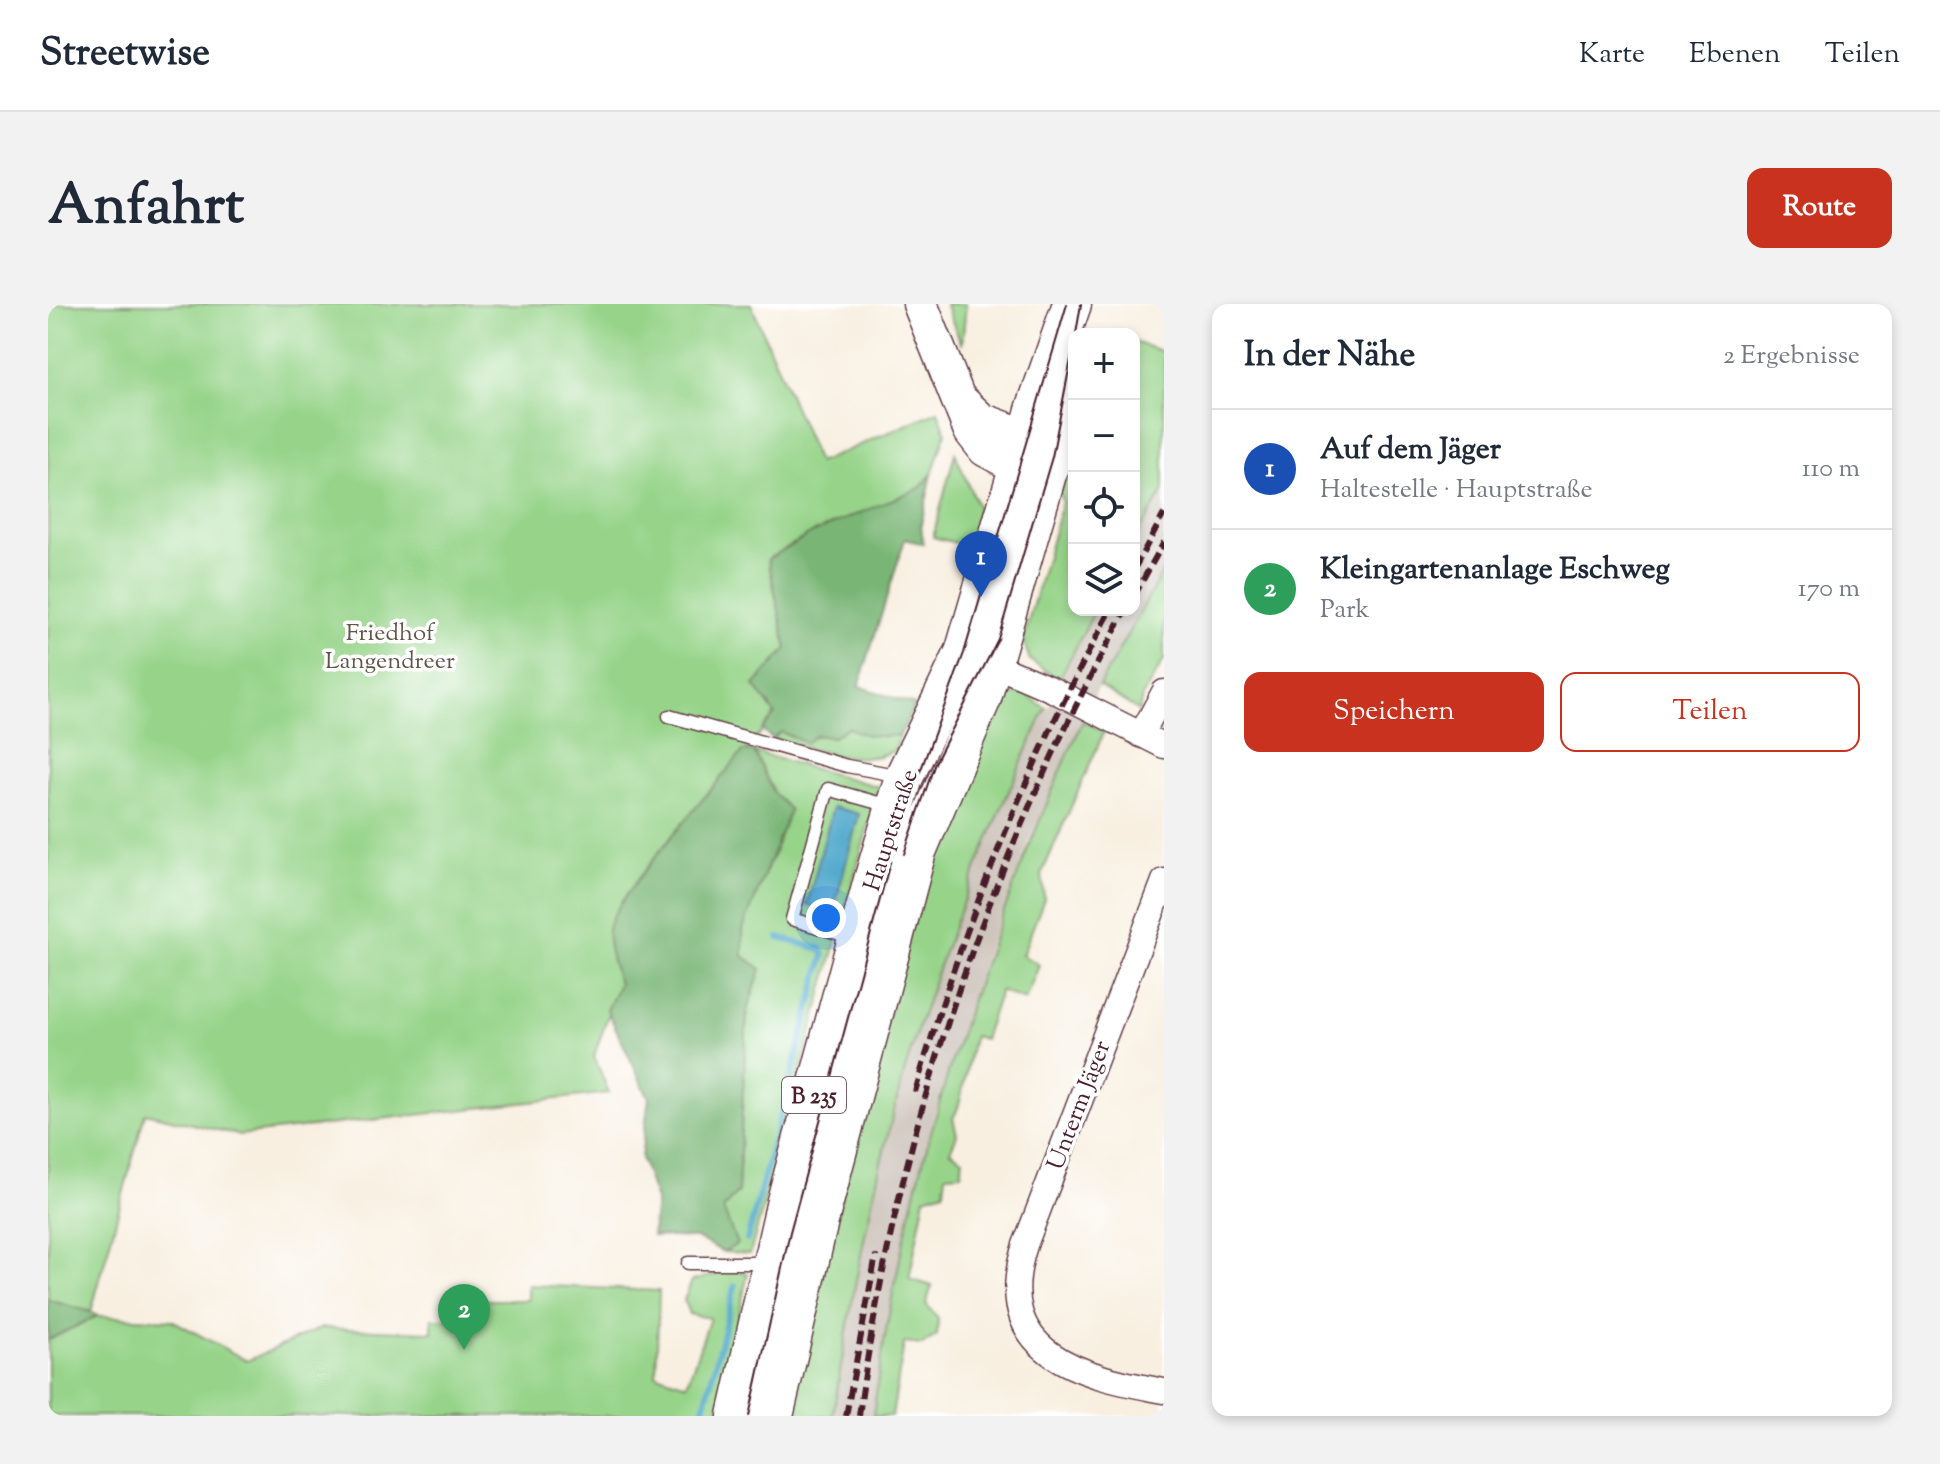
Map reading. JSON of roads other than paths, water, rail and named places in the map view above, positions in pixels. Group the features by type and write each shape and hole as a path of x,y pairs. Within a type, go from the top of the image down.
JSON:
{"main road":[{"name":"Hauptstraße","path":"737,1416 771,1263 856,939 900,792 978,658 1032,454 1065,394 1074,304"},
{"name":"Hauptstraße","path":"774,1416 819,1221 917,851 982,698 978,658"}],"street":[{"path":"920,304 962,402 966,420 980,444 1032,454"},
{"path":"978,658 1164,746"},
{"path":"1141,735 1164,692"},
{"name":"Unterm Jäger","path":"1164,881 1020,1259 1018,1298 1030,1332 1040,1346 1067,1367 1106,1380 1164,1391"}],"lane":[{"path":"669,716 847,766 900,792"},
{"path":"856,939 792,919 828,789 900,792"},
{"path":"688,1263 771,1263"}],"water":[{"path":"833,807 859,814 833,912 807,905"}],"waterway":[{"path":"817,919 821,903"},
{"path":"747,1240 824,955 821,949 779,938"},
{"path":"702,1416 735,1286"}],"tram line":[{"path":"749,1416 790,1232 899,829 964,653 1067,304"},
{"path":"1077,328 1081,304"},
{"path":"904,854 935,763 998,639 1052,457 1068,375"}],"railway":[{"path":"1140,558 1164,514"},
{"path":"1140,585 1164,542"},
{"path":"915,1092 954,967 1000,845 1052,726 1108,616"},
{"path":"859,1416 875,1311 897,1206 955,1001 991,900 1032,801 1123,616"},
{"path":"846,1416 876,1255"}],"place":[{"name":"Auf dem Jäger","path":"981,597"},
{"name":"Kleingartenanlage Eschweg","path":"464,1350"}],"park label":[{"name":"Friedhof Langendreer","path":"390,646"}]}
